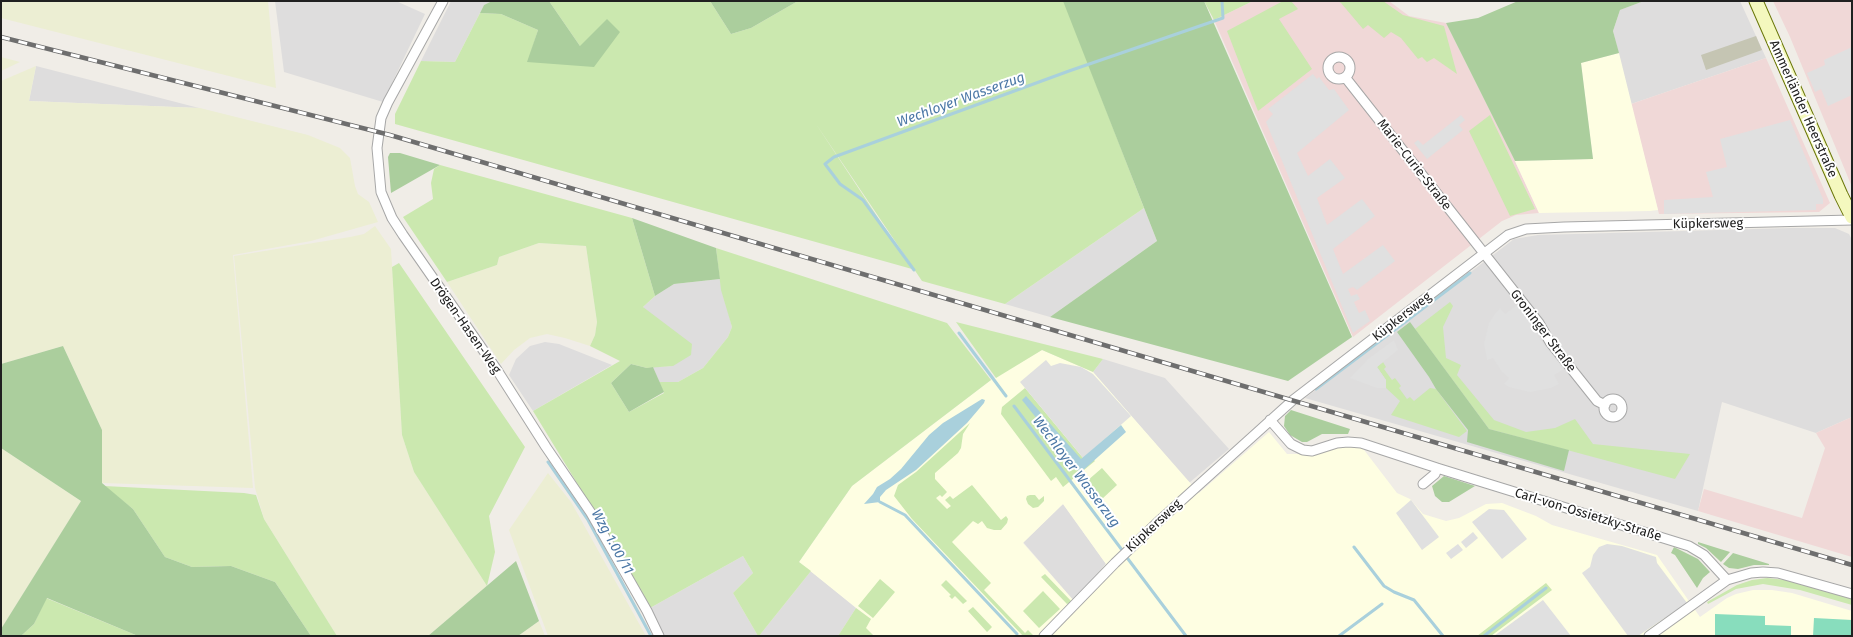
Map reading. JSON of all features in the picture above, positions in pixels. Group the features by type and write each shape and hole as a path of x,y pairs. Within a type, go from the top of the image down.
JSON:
{"street":[{"name":"Drögen-Hasen-Weg","path":"443,1 388,102 381,118 377,148 378,174 381,192 392,218 403,235 497,370 546,447 591,513 647,611 659,636"},
{"name":"Ammerländer Heerstraße","path":"1756,1 1852,217"},
{"name":"Marie-Curie-Straße","path":"1345,77 1484,254"},
{"name":"Küpkersweg","path":"1044,636 1149,530 1270,420 1508,235 1526,229 1852,220"},
{"name":"Groninger Straße","path":"1484,254 1539,323 1550,342 1597,401 1605,405"},
{"name":"Carl-von-Ossietzky-Straße","path":"1270,420 1292,444 1303,450 1312,451 1337,443 1361,443 1689,546 1704,555 1727,580"},
{"path":"1423,484 1435,474 1437,468"},
{"path":"1649,636 1727,580 1751,573 1770,572 1852,594"}],"shaded area":[{"path":"1,1 268,1 276,88 1,18"},
{"path":"275,1 396,1 425,14 383,102 284,72"},
{"path":"451,1 492,1 484,5 455,62 421,61"},
{"path":"1253,1 1389,1 1409,16 1446,23 1515,161 1539,213 1516,215 1502,221 1353,337 1214,20"},
{"path":"1644,1 1740,1 1766,58 1631,104 1613,31 1620,10"},
{"path":"1773,1 1852,1 1852,187 1790,37"},
{"path":"1756,36 1762,50 1706,70 1701,55"},
{"path":"1852,47 1852,95 1828,106 1821,89 1815,92 1807,73 1825,65 1824,60"},
{"path":"1619,53 1658,210 1539,213 1515,161 1593,159 1581,63"},
{"path":"1,57 20,62 1,71"},
{"path":"1766,58 1830,203 1819,212 1659,214 1631,104"},
{"path":"36,66 199,108 29,101"},
{"path":"36,66 29,101 200,108 308,135 340,148 350,158 358,194 369,202 378,222 311,241 233,255 253,488 102,483 102,430 63,346 1,364 1,81"},
{"path":"1313,74 1317,79 1319,77 1329,90 1334,89 1349,110 1297,153 1308,176 1330,159 1345,178 1317,198 1327,225 1362,199 1375,216 1333,249 1343,274 1383,245 1395,261 1357,290 1353,287 1348,289 1351,296 1357,294 1360,299 1354,302 1359,313 1365,310 1370,321 1353,333 1266,122 1273,114 1268,109"},
{"path":"1461,115 1465,120 1459,125 1463,130 1427,159 1414,143 1418,140 1423,145"},
{"path":"1790,120 1823,199 1823,204 1816,204 1816,210 1664,214 1664,200 1713,197 1706,172 1727,167 1720,139"},
{"path":"1144,208 1157,241 1050,317 1005,304"},
{"path":"375,226 391,249 402,435 414,472 487,586 428,636 337,636 264,519 255,488 234,256 350,237 364,234"},
{"path":"1835,228 1849,234 1852,240 1852,417 1816,433 1722,402 1698,511 1305,398 1514,239 1538,235"},
{"path":"539,243 586,246 597,322 595,335 590,346 547,334 530,338 514,350 501,364 447,282 497,265 499,257"},
{"path":"720,279 732,327 728,337 703,368 678,382 659,382 653,367 673,366 643,307 655,296 674,284"},
{"path":"1517,305 1536,330 1539,338 1564,369 1554,375 1559,384 1551,388 1530,392 1509,387 1504,384 1509,378 1502,372 1493,358 1487,360 1484,344 1489,323 1500,308 1505,314"},
{"path":"1394,340 1398,350 1377,367 1386,380 1386,388 1377,388 1350,378 1368,359"},
{"path":"545,342 559,344 612,365 533,411 509,375 516,359 530,346"},
{"path":"1042,350 1093,372 1199,493 1269,432 1287,454 1308,454 1343,446 1361,446 1397,493 1410,499 1423,514 1446,521 1459,518 1486,504 1502,503 1536,516 1552,525 1657,555 1700,617 1727,598 1736,594 1753,590 1772,590 1792,593 1852,611 1852,636 874,636 865,628 870,619 799,562 852,486 991,380","holes":["1063,504 1106,564 1074,601 1023,543"]},
{"path":"1103,359 1165,378 1229,449 1189,483 1093,372"},
{"path":"1046,360 1051,366 1060,363 1081,367 1093,374 1131,416 1083,458 1020,382"},
{"path":"1852,417 1852,557 1698,511 1704,489 1802,518 1825,448 1816,433"},
{"path":"1,448 81,501 1,629"},
{"path":"548,473 571,502 646,636 548,636 509,530"},
{"path":"1411,500 1439,537 1422,550 1396,513"},
{"path":"1063,504 1106,564 1074,601 1023,542"},
{"path":"1489,509 1504,510 1527,539 1502,559 1472,522"},
{"path":"1473,532 1478,538 1466,548 1461,542"},
{"path":"1458,544 1463,550 1451,559 1446,553"},
{"path":"1607,544 1622,546 1656,557 1657,563 1687,603 1638,636 1628,636 1582,573 1590,567 1593,555 1599,547"},
{"path":"743,556 753,573 733,593 758,636 663,636 650,608"},
{"path":"811,571 856,608 838,636 759,636"},
{"path":"1543,600 1571,636 1494,636"},
{"path":"539,621 545,636 518,636"}],"green space":[{"path":"492,1 549,1 580,46 607,19 620,32 594,67 527,62 538,30 501,14 480,13 484,5"},
{"path":"549,1 710,1 731,34 751,28 798,1 1064,1 1144,208 1005,304 922,281 816,124 912,269 395,124 395,114 421,61 455,62 480,13 501,14 538,30 528,62 580,46"},
{"path":"710,1 798,1 751,28 731,34"},
{"path":"1063,1 1204,1 1352,337 1288,381 1050,317 1157,241"},
{"path":"1204,1 1253,1 1214,20"},
{"path":"1283,1 1291,1 1298,9 1279,19 1312,69 1258,111 1227,31"},
{"path":"1338,1 1383,1 1403,15 1444,26 1457,74 1434,58 1427,62 1422,57 1418,59 1401,38 1391,32 1384,38 1368,25 1363,29"},
{"path":"1518,1 1644,1 1620,10 1613,31 1619,53 1581,63 1593,159 1515,161 1446,23 1478,18"},
{"path":"1490,115 1535,209 1510,216 1469,131"},
{"path":"390,153 400,153 440,165 391,193 388,157"},
{"path":"440,165 632,218 655,296 643,307 692,344 691,355 673,366 647,368 631,364 611,383 629,412 664,393 659,382 678,382 703,368 728,337 732,327 721,290 716,248 947,323 991,380 852,486 799,562 811,571 759,636 733,593 753,573 743,556 650,608 594,511 533,411 620,361 590,346 595,335 597,322 586,246 539,243 499,257 497,265 447,282 403,217 433,199 431,183 434,169"},
{"path":"632,218 716,248 720,279 674,284 655,296"},
{"path":"399,263 525,447 489,516 495,552 487,586 414,472 402,435 392,267"},
{"path":"1450,302 1453,306 1443,327 1446,358 1461,365 1457,375 1494,420 1526,432 1555,428 1575,419 1593,444 1690,454 1675,479 1489,429 1415,329"},
{"path":"956,322 1103,359 1093,372 1042,350 996,378"},
{"path":"1410,322 1489,429 1569,450 1564,471 1467,442 1468,430 1436,389 1397,332"},
{"path":"63,346 102,430 102,483 133,509 165,557 192,567 231,566 275,582 311,636 138,636 47,598 34,624 21,636 1,636 1,629 81,501 1,448 1,364"},
{"path":"1383,362 1386,367 1384,369 1392,380 1395,378 1401,386 1399,388 1407,399 1410,397 1414,401 1430,388 1436,389 1467,431 1459,437 1391,415 1400,401 1386,388 1386,380 1377,367"},
{"path":"631,364 647,368 653,367 664,392 629,412 611,383"},
{"path":"1025,388 1083,458 1088,454 1095,461 1063,487 1056,477 1051,481 1001,414 1002,407"},
{"path":"1291,410 1350,429 1348,434 1322,434 1307,442 1302,442 1290,435 1284,426 1285,416"},
{"path":"970,423 963,434 961,448 958,453 935,473 935,479 947,492 942,497 940,495 936,498 947,509 951,506 945,500 950,496 953,499 972,485 1001,520 1006,516 1008,519 1007,523 1001,530 987,528 982,521 978,524 973,521 952,542 991,583 984,590 1025,633 1028,630 1034,636 1023,636 912,519 894,496 898,485 916,472"},
{"path":"1102,468 1117,485 1102,499 1087,481"},
{"path":"1444,476 1475,486 1449,502 1442,502 1435,496 1432,486"},
{"path":"104,486 244,493 256,495 264,519 337,636 311,636 275,582 231,566 192,567 165,557 133,509"},
{"path":"1035,495 1039,500 1044,496 1044,501 1038,507 1033,508 1028,504 1026,499 1027,496"},
{"path":"1698,542 1730,552 1721,562 1706,548 1698,544"},
{"path":"1674,547 1698,559 1710,572 1703,578 1697,588 1675,555 1671,553"},
{"path":"1733,553 1769,565 1754,565 1738,569 1729,568 1723,564"},
{"path":"516,561 539,621 518,636 428,636"},
{"path":"1045,574 1072,602 1067,604 1041,577"},
{"path":"1767,578 1786,580 1852,599 1852,605 1800,590 1763,584 1736,589 1708,604 1707,602 1737,585 1752,580"},
{"path":"880,579 895,592 873,618 858,606"},
{"path":"946,580 967,601 963,604 955,596 952,599 949,596 951,595 941,585"},
{"path":"1546,583 1552,590 1491,636 1477,636"},
{"path":"1043,591 1060,609 1039,628 1023,611"},
{"path":"46,598 138,636 21,636 34,624"},
{"path":"973,607 992,627 987,632 968,611"},
{"path":"856,608 871,619 866,628 874,636 838,636"},
{"path":"1715,614 1765,616 1765,625 1791,626 1791,636 1715,636"},
{"path":"1814,618 1852,620 1852,636 1813,636"}],"water":[{"path":"1026,396 1081,459 1121,425 1126,432 1080,473 1022,400"},
{"path":"982,399 985,400 984,403 967,423 916,470 886,490 880,497 880,502 864,504 877,487 890,479 901,469 929,435 943,423"}],"waterway":[{"name":"Wechloyer Wasserzug","path":"914,270 863,200 840,184 825,164 834,157 1069,71 1223,18 1222,1"},
{"path":"1316,389 1470,273"},
{"name":"Wechloyer Wasserzug","path":"959,333 1006,396"},
{"name":"Wechloyer Wasserzug","path":"1014,406 1122,550"},
{"name":"Wzg 1.00/11","path":"548,462 588,520 651,636"},
{"path":"880,502 905,515 1017,634"},
{"path":"1354,547 1384,586 1394,592 1414,600 1443,636"},
{"name":"Wechloyer Wasserzug","path":"1125,555 1186,636"},
{"path":"1484,636 1546,588"},
{"path":"1339,636 1382,604"}],"railway":[{"path":"1,37 390,135 1852,565"}]}
